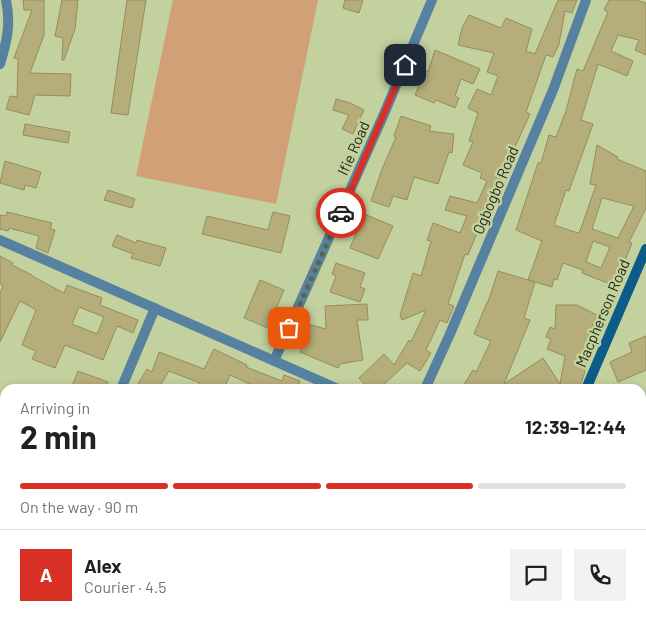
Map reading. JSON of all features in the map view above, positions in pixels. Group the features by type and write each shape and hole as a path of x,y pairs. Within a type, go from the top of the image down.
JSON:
{"street":[{"path":"0,64 9,35 9,11 6,0"},
{"name":"Ifie Road","path":"274,361 380,123 432,0"},
{"name":"Ogbogbo Road","path":"427,384 553,90 586,0"},
{"path":"0,240 327,384"},
{"name":"Macpherson Road","path":"588,384 646,249"},
{"path":"123,384 155,308"}],"shaded area":[{"path":"173,0 318,0 276,204 136,176"}],"building":[{"path":"23,0 44,0 44,35 30,73 71,74 70,96 35,95 29,115 6,109 10,96 17,97 18,59 14,58 32,10 24,10"},
{"path":"62,0 78,0 75,29 64,60 62,60 63,38 55,36"},
{"path":"127,0 146,0 128,115 111,113"},
{"path":"345,0 363,0 359,13 343,8"},
{"path":"558,0 577,0 572,13 565,11 559,44 553,57 546,55 526,112 530,114 515,147 520,149 515,162 508,159 495,190 500,193 495,206 488,203 481,229 479,228 468,255 465,254 448,304 454,306 447,323 440,320 426,350 431,353 420,371 407,363 384,384 364,384 359,378 384,354 394,365 409,340 411,342 426,310 402,320 400,315 413,273 421,276 431,241 427,240 433,223 460,233 467,216 445,210 450,196 477,203 487,181 480,178 482,173 463,165 473,142 469,141 478,113 468,108 477,89 491,95 498,76 487,72 494,53 458,45 462,28 469,15 501,28 506,18 532,29 526,51 535,54"},
{"path":"609,0 636,0 646,3 646,55 635,50 639,40 618,35 611,51 633,61 627,76 598,64 581,120 593,124 569,191 566,190 554,225 578,233 580,231 596,185 590,184 597,145 618,157 617,159 646,171 646,208 629,242 632,243 615,286 582,273 583,270 563,263 557,280 554,279 552,287 528,280 542,241 516,230 538,163 541,163 549,135 556,137 566,111 577,69 583,71 608,12 604,10","holes":["602,198 634,206 618,238 592,229","593,241 610,247 601,268 586,262"]},
{"path":"435,50 480,69 473,84 461,79 455,96 459,98 455,108 436,100 434,103 415,95 425,71 428,72"},
{"path":"336,99 364,110 353,134 342,129 349,115 333,110"},
{"path":"401,116 431,126 429,131 454,134 452,153 449,152 438,184 414,177 407,200 393,196 389,207 371,201 396,137 394,136"},
{"path":"25,124 70,132 68,143 23,135"},
{"path":"5,161 41,172 36,188 25,185 24,190 0,183"},
{"path":"108,190 135,199 132,208 104,200"},
{"path":"7,212 52,223 50,229 55,230 48,253 36,248 39,236 9,228 8,231 0,229 0,215 6,216"},
{"path":"273,212 290,216 281,253 202,234 207,216 268,230"},
{"path":"364,214 393,226 378,259 350,248"},
{"path":"117,235 136,243 137,240 166,248 160,266 131,258 133,254 112,246"},
{"path":"0,256 13,263 12,265 64,293 67,285 102,298 100,305 138,320 133,333 117,326 103,360 65,345 55,368 32,359 36,351 22,345 36,310 20,301 0,342 0,293 3,286 0,284","holes":["79,307 104,317 97,334 72,324"]},
{"path":"336,263 365,273 360,287 365,289 360,302 330,292 336,276 332,274"},
{"path":"498,271 535,282 524,318 530,320 504,384 464,384 473,370 476,372 491,341 474,334 488,302"},
{"path":"260,280 284,290 268,328 244,318"},
{"path":"367,304 368,320 357,320 363,360 340,364 338,368 300,352 311,325 326,329 325,306"},
{"path":"556,305 577,305 597,315 587,339 591,340 581,384 560,384 565,356 547,349 551,339 546,337 550,327 555,329"},
{"path":"646,336 646,370 618,382 610,362 632,352 629,343"},
{"path":"214,349 247,365 246,367 282,381 284,375 300,381 299,384 250,384 230,375 226,384 199,384 169,371 161,384 138,384 147,369 152,372 159,352 204,369"},
{"path":"543,358 560,384 504,384"},
{"path":"78,371 108,382 107,384 73,384"}],"way so far":[{"path":"289,328 341,213"}],"route":[{"path":"341,213 405,65"}]}
